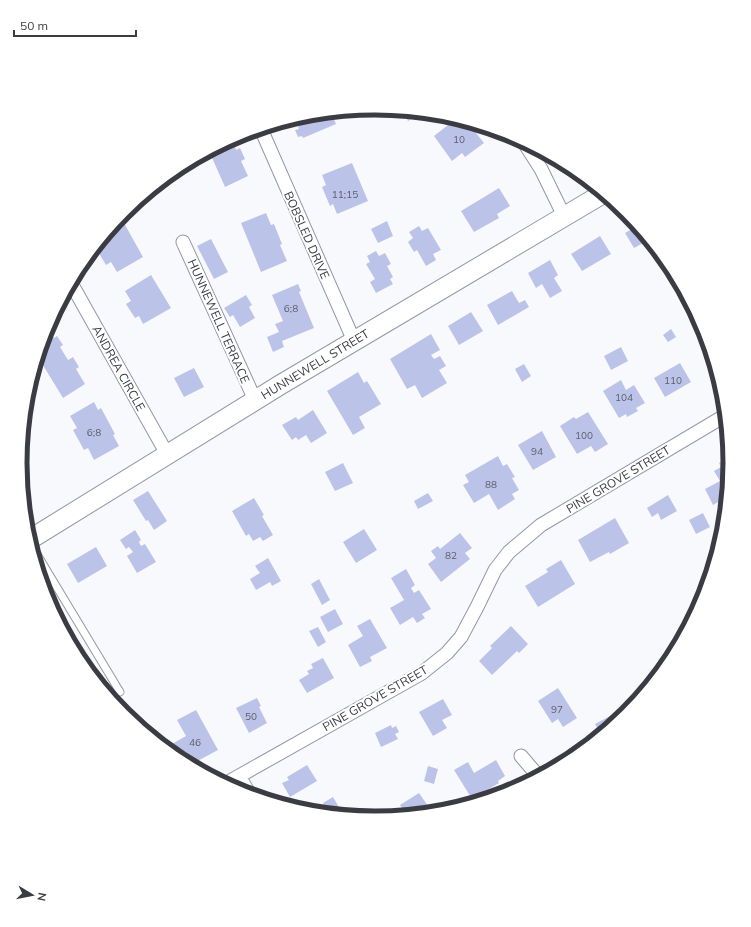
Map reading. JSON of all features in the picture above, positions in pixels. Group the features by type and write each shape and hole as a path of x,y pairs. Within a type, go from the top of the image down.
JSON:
{"main road":[{"name":"HUNNEWELL STREET","path":"35,536 255,400 599,196"}],"street":[{"name":"BOBSLED DRIVE","path":"263,133 354,341"},
{"path":"529,151 541,169 564,216"},
{"name":"HUNNEWELL TERRACE","path":"183,242 255,400"},
{"name":"ANDREA CIRCLE","path":"74,289 167,454"},
{"name":"PINE GROVE STREET","path":"231,780 422,673 447,653 461,637 495,570 509,552 541,525 721,418"},
{"path":"521,756 536,773"},
{"path":"239,776 245,786"}],"lane":[{"path":"40,559 120,692"}],"building":[{"path":"405,117 414,117 408,121"},
{"path":"330,118 333,118 336,124 303,138 302,136 298,137 295,130 299,129 297,124"},
{"path":"450,124 477,130 476,133 484,143 465,157 462,153 452,161 434,136"},
{"path":"234,145 236,150 240,148 245,159 241,161 248,176 225,187 211,156"},
{"path":"352,163 368,201 337,214 333,204 330,206 322,187 326,185 322,175"},
{"path":"499,188 510,206 497,214 499,218 474,232 461,211"},
{"path":"266,213 271,225 274,224 282,244 280,245 287,261 261,272 241,223"},
{"path":"387,221 393,236 378,243 371,229"},
{"path":"124,223 143,257 117,272 111,262 106,265 98,252"},
{"path":"419,226 422,231 428,228 441,250 433,254 436,260 426,266 417,250 414,252 408,242 413,238 409,232"},
{"path":"633,229 642,239 643,243 634,248 625,233"},
{"path":"600,236 611,254 582,271 571,254"},
{"path":"211,239 228,272 214,279 197,246"},
{"path":"376,251 379,256 385,253 391,264 387,266 393,277 390,279 393,284 376,293 370,282 375,279 366,264 370,262 367,256"},
{"path":"550,260 558,275 554,278 562,291 550,298 542,284 536,288 528,273"},
{"path":"151,275 171,308 143,324 139,316 135,318 126,304 131,301 125,291"},
{"path":"298,284 301,291 299,292 314,328 282,341 284,347 273,352 267,337 279,332 275,324 283,321 272,295"},
{"path":"512,291 519,303 525,300 529,307 498,325 487,305"},
{"path":"246,295 252,305 249,307 255,318 240,327 233,315 230,317 224,308"},
{"path":"471,312 483,331 459,345 448,326"},
{"path":"671,329 676,337 668,342 663,335"},
{"path":"431,334 440,350 431,355 434,359 440,356 446,366 439,370 447,383 422,398 415,385 407,389 390,359"},
{"path":"52,335 54,338 57,336 63,345 60,347 68,360 73,357 79,367 76,369 85,384 63,398 42,363"},
{"path":"704,345 709,361 701,347"},
{"path":"621,347 628,361 611,370 604,356"},
{"path":"680,363 691,382 665,397 654,378"},
{"path":"524,364 531,376 522,382 515,369"},
{"path":"194,368 204,387 184,397 174,378"},
{"path":"358,372 364,383 367,381 381,404 359,417 365,428 353,435 327,391"},
{"path":"621,380 626,390 634,385 645,403 636,408 638,411 627,417 626,414 619,418 603,391"},
{"path":"94,402 98,410 101,408 115,434 113,435 119,446 94,460 88,448 84,450 73,430 77,428 70,416"},
{"path":"313,410 327,433 311,443 306,435 298,440 296,437 292,440 282,425 296,417 298,420"},
{"path":"588,412 608,444 595,452 591,446 577,454 560,426 574,417 576,419"},
{"path":"542,431 556,457 533,470 518,445"},
{"path":"498,456 503,466 507,464 515,477 512,478 519,490 512,494 515,499 498,510 489,494 474,503 463,485 469,482 465,475"},
{"path":"724,460 722,500 713,505 705,489 720,481 714,471 721,467 719,463"},
{"path":"343,463 353,483 335,491 325,472"},
{"path":"148,491 167,521 154,530 148,520 146,521 133,500"},
{"path":"428,493 433,501 418,509 414,501"},
{"path":"668,495 677,511 661,520 658,513 652,517 647,508"},
{"path":"254,498 273,535 263,541 260,537 253,541 249,534 246,536 232,511"},
{"path":"703,513 710,527 696,534 689,520"},
{"path":"615,518 629,543 610,554 609,552 590,562 578,540"},
{"path":"364,529 377,550 356,563 343,542"},
{"path":"135,530 141,540 139,542 141,546 145,544 156,562 137,573 127,556 133,552 129,547 126,549 120,540"},
{"path":"460,533 472,548 465,553 470,559 441,582 428,564 436,558 431,551 438,546 440,549"},
{"path":"96,547 107,566 78,583 67,564"},
{"path":"268,558 281,581 272,586 270,582 256,590 250,579 260,573 255,566"},
{"path":"561,560 575,584 538,607 525,586 548,572 546,569"},
{"path":"406,569 415,585 411,588 414,593 419,590 431,609 422,614 425,618 417,623 413,617 400,625 390,608 404,600 391,578"},
{"path":"319,579 330,600 322,605 311,584"},
{"path":"335,609 343,624 328,632 320,617"},
{"path":"370,619 387,648 370,657 372,661 360,667 348,645 363,636 357,626"},
{"path":"511,626 528,644 519,653 517,651 492,675 479,661 492,648 490,646"},
{"path":"318,627 326,642 318,647 309,631"},
{"path":"323,658 334,678 307,693 299,680 309,674 307,671 313,668 311,664"},
{"path":"558,688 577,718 563,727 558,719 552,723 538,701"},
{"path":"257,698 261,706 259,707 267,723 249,733 236,708"},
{"path":"443,699 452,715 442,720 447,728 433,736 419,712"},
{"path":"196,710 218,750 196,762 170,745 186,736 177,720"},
{"path":"612,715 614,718 599,731 595,724"},
{"path":"391,725 392,728 396,726 399,732 395,734 398,739 381,747 375,733"},
{"path":"588,740 569,753 568,750"},
{"path":"496,760 505,776 498,781 499,783 472,798 454,770 468,762 474,773"},
{"path":"307,765 317,781 290,797 282,783 289,780 287,777"},
{"path":"428,766 438,769 434,784 424,781"},
{"path":"419,793 429,808 404,811 400,805"},
{"path":"333,797 340,810 324,808 325,807 323,803"}]}
